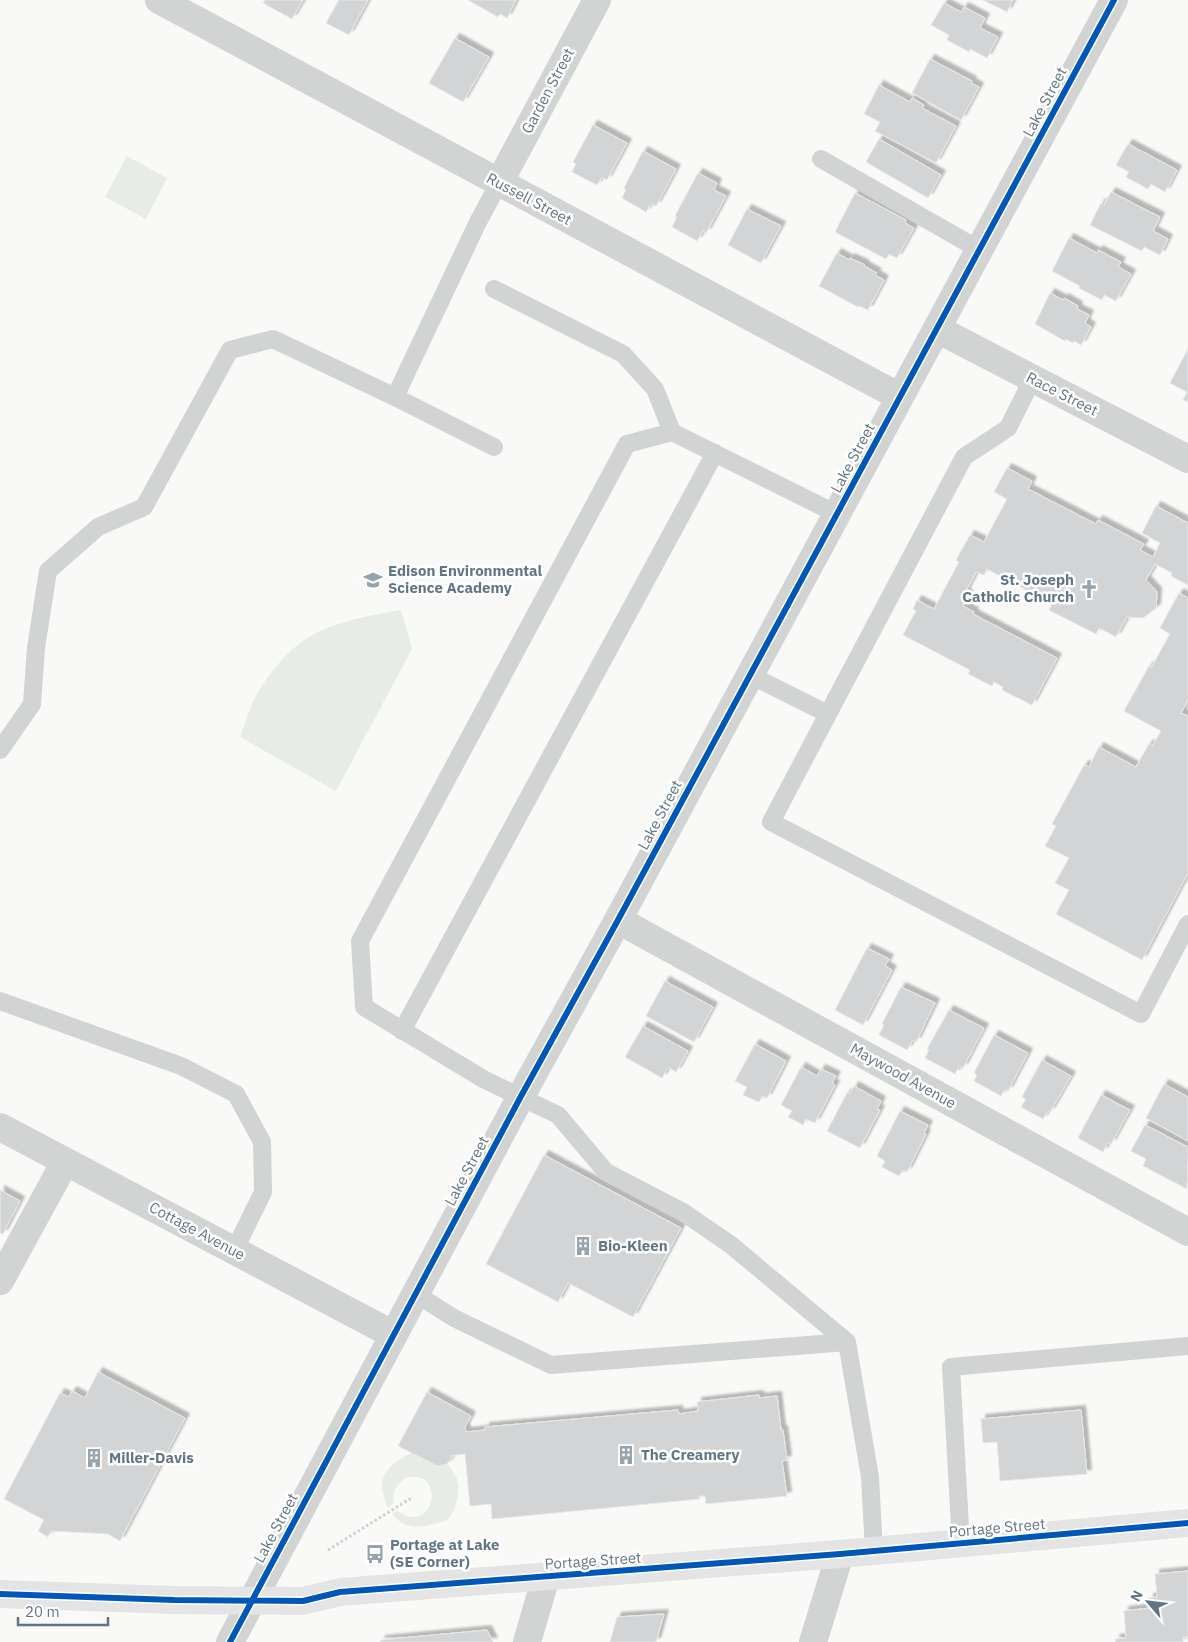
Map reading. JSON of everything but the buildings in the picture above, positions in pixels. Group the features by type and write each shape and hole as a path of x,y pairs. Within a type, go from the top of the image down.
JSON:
{"main road":[{"name":"Portage Street","path":"0,1594 174,1600 303,1601 340,1592 840,1554 1188,1524"}],"street":[{"name":"Russell Street","path":"159,0 900,397"},
{"name":"Garden Street","path":"499,183 597,0"},
{"name":"Lake Street","path":"230,1642 520,1098 1114,0"},
{"name":"Race Street","path":"937,329 1188,459"},
{"name":"Maywood Avenue","path":"618,920 1188,1232"},
{"name":"Cottage Avenue","path":"0,1127 394,1335"},
{"path":"0,1281 65,1162"},
{"path":"813,1642 840,1554"},
{"path":"527,1642 546,1577"}],"lane":[{"path":"821,159 980,250"},
{"path":"395,397 478,222 499,183"},
{"path":"494,289 622,354 655,389 672,432"},
{"path":"0,750 32,704 36,648 48,572 98,527 144,507 230,350 273,338 494,447"},
{"path":"1033,378 1008,428 964,457 771,822 1141,1014 1188,924"},
{"path":"837,514 672,432 627,444 360,942 364,1008 485,1080 558,1115 606,1172 683,1212 731,1245 847,1342 870,1477 874,1551"},
{"path":"402,1031 715,453"},
{"path":"750,675 828,714"},
{"path":"0,1001 181,1066 236,1094 262,1142 263,1192 234,1251"},
{"path":"416,1294 454,1318 551,1365 847,1342"},
{"path":"961,1544 951,1367 1188,1346"}],"path":[{"path":"328,1550 413,1497"}],"shaded area":[{"path":"127,156 167,178 146,219 105,197"},
{"path":"401,610 412,649 336,791 240,737 252,705 263,684 276,666 299,644 317,633 340,623"},
{"path":"423,1450 449,1466 457,1479 458,1491 455,1507 447,1520 419,1527 402,1523 392,1514 398,1511 411,1517 421,1516 428,1510 431,1491 427,1482 419,1477 406,1478 396,1489 393,1495 394,1503 388,1508 382,1484 383,1478 397,1461"}],"cycle path":[{"path":"230,1642 520,1098 1114,0"},
{"path":"0,1594 174,1600 303,1601 340,1592 840,1554 1188,1523"}],"place":[{"name":"Edison Environmental Science Academy","path":"373,580"},
{"name":"St. Joseph Catholic Church","path":"1089,589"},
{"name":"Bio-Kleen","path":"583,1246"},
{"name":"The Creamery","path":"626,1455"},
{"name":"Miller-Davis","path":"94,1458"},
{"name":"Portage at Lake (SE Corner)","path":"375,1554"}]}
